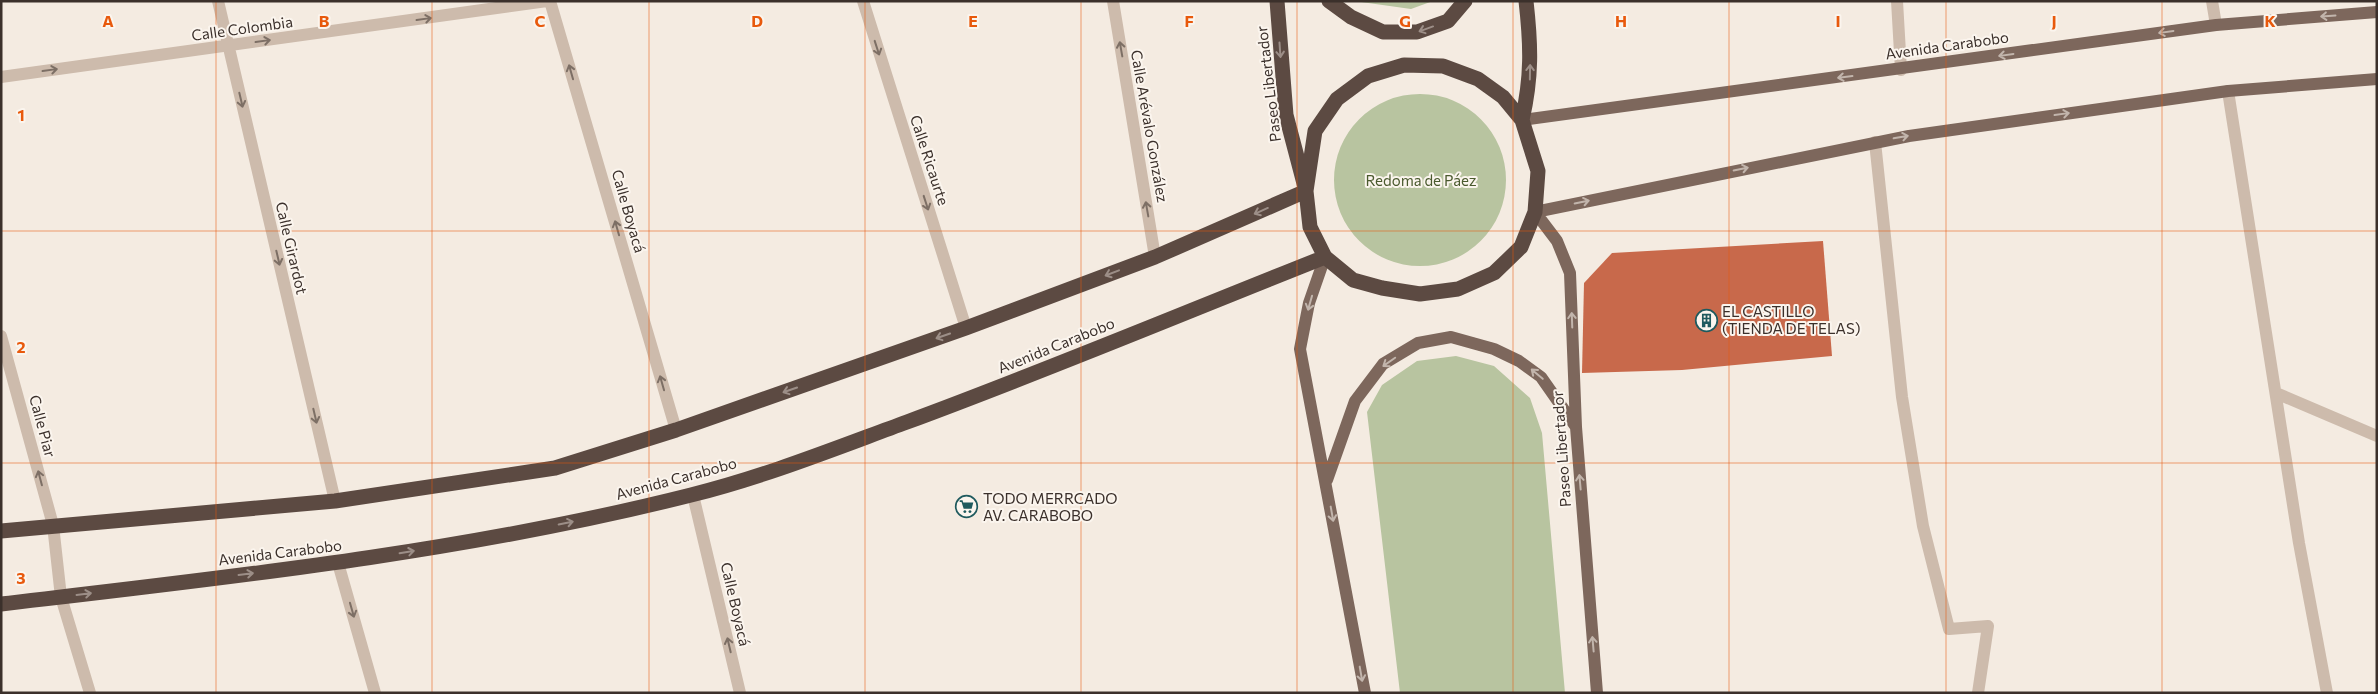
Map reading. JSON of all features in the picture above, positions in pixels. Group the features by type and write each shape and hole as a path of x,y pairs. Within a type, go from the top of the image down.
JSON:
{"highway":[{"name":"Paseo Libertador","path":"1277,1 1286,116 1306,191"},
{"path":"1329,1 1351,16 1383,32 1417,32 1448,21 1464,1"},
{"path":"1522,120 1530,89 1530,37 1526,1"},
{"path":"1404,65 1443,66 1478,79 1503,97 1522,120 1538,171 1534,212 1521,247 1494,273 1458,289 1420,294 1382,288 1353,280 1326,257 1310,227 1306,191 1316,131 1337,99 1368,76 1404,65"},
{"path":"1,531 335,501 555,468 676,430 966,328 1156,257 1306,191"},
{"name":"Avenida Carabobo","path":"1,604 338,563 518,533 693,494 815,456 962,402 1326,257"}],"main road":[{"name":"Avenida Carabobo","path":"1522,120 1592,109 1901,70 2216,25 2377,12"},
{"path":"1534,212 1875,142 2228,91 2377,79"},
{"name":"Paseo Libertador","path":"1534,212 1557,241 1570,273 1576,427 1597,693"},
{"path":"1326,257 1309,303 1300,349 1327,482 1365,693"},
{"path":"1327,482 1355,401 1384,364 1418,343 1451,337 1494,349 1520,361 1541,377 1576,427"}],"street":[{"name":"Calle Girardot","path":"218,1 335,501"},
{"name":"Calle Colombia","path":"1,77 549,1"},
{"name":"Calle Boyacá","path":"549,1 676,430"},
{"name":"Calle Ricaurte","path":"863,1 966,328"},
{"name":"Calle Arévalo González","path":"1113,1 1156,257"},
{"path":"1897,1 1901,70"},
{"path":"2212,1 2216,25"},
{"path":"2228,91 2299,543 2328,693"},
{"path":"1875,142 1902,397 1922,526 1949,629 1988,626 1978,693"},
{"name":"Calle Piar","path":"1,336 53,525 61,597 90,693"},
{"path":"2276,393 2377,436"},
{"name":"Calle Boyacá","path":"693,494 740,693"},
{"path":"338,563 375,693"}],"green space":[{"path":"1354,1 1433,1 1411,9"},
{"name":"Redoma de Páez","path":"1428,94 1445,97 1461,104 1475,113 1487,125 1503,155 1506,180 1505,197 1500,213 1487,235 1475,247 1445,263 1412,266 1395,263 1379,256 1365,247 1353,235 1337,205 1334,172 1337,155 1344,139 1353,125 1365,113 1395,97"},
{"path":"1456,356 1494,366 1530,398 1542,433 1565,693 1400,693 1367,412 1382,385 1417,361"}],"building":[{"name":"EL CASTILLO (TIENDA DE TELAS)","path":"1823,241 1832,356 1682,370 1582,373 1584,283 1612,253"}],"place":[{"name":"EL CASTILLO (TIENDA DE TELAS)","path":"1706,320"},
{"name":"TODO MERRCADO AV. CARABOBO","path":"967,507"}]}
